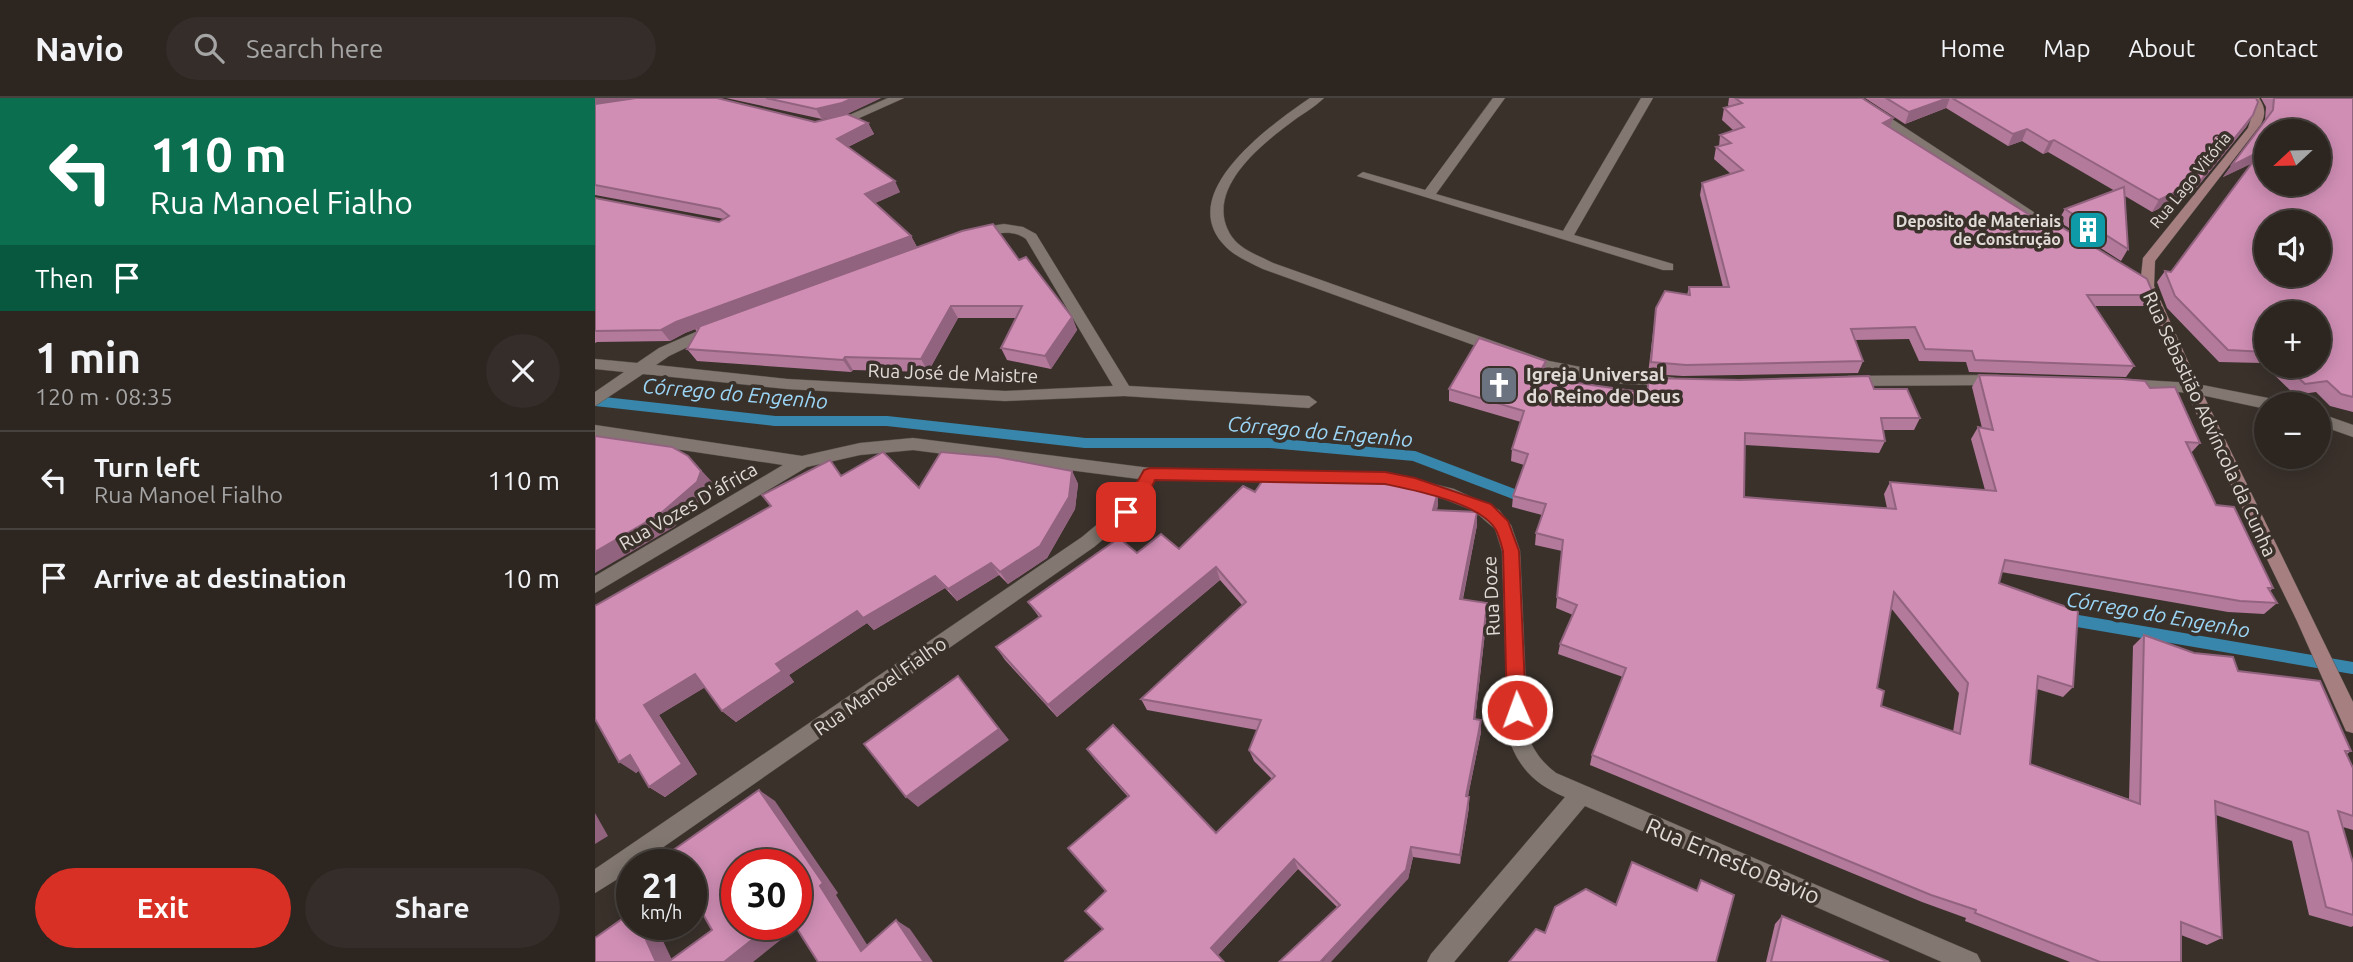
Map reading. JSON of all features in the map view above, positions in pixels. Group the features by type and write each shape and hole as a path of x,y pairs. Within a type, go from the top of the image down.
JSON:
{"street":[{"path":"822,126 852,119 898,98"},
{"path":"1318,98 1251,150 1223,184 1217,198 1216,211 1229,243 1268,266 1571,373 1685,383"},
{"path":"1428,195 1499,98"},
{"path":"1566,237 1647,98"},
{"path":"1852,98 2067,238"},
{"name":"Rua Lago Vitória","path":"2141,282 2148,261 2253,129 2259,117 2259,106 2253,98"},
{"path":"1363,176 1668,267"},
{"path":"959,238 992,229 1014,228 1025,231 1124,391"},
{"name":"Rua Sebastião Advíncola da Cunha","path":"2141,282 2306,621 2353,724"},
{"path":"595,400 642,367 691,338 730,323"},
{"name":"Rua José de Maistre","path":"595,364 786,384 1005,396 1124,391 1310,402"},
{"path":"1829,382 2012,380"},
{"path":"2103,383 2192,388 2254,401"},
{"path":"2331,423 2353,431"},
{"path":"595,431 802,462"},
{"name":"Rua Doze","path":"802,462 860,449 913,444 1150,474 1385,478 1415,484 1485,508 1503,526 1511,551 1518,736"},
{"name":"Rua Vozes D'áfrica","path":"595,585 802,462"},
{"name":"Rua Manoel Fialho","path":"595,882 1088,542 1126,512 1140,495 1150,474"},
{"name":"Rua Ernesto Bavio","path":"1518,736 1523,754 1532,768 1549,780 1969,962"},
{"path":"1439,962 1581,795"}],"building":[{"path":"636,98 717,98 815,122 847,114 868,123 837,139 895,181 865,194 911,236 676,322 661,330 595,331 595,198 719,222 729,216 720,209 595,185 595,104"},
{"path":"766,98 853,98 816,109"},
{"path":"1735,98 1862,98 1893,118 1883,123 2038,220 2045,217 2147,279 2154,295 2087,295 2134,366 1975,360 1972,351 1925,349 1915,327 1851,329 1863,361 1686,365 1651,362 1656,308 1665,291 1690,295 1689,287 1729,287 1702,183 1743,170 1716,147 1731,143 1720,135 1744,127 1724,108 1742,103"},
{"path":"1886,98 1948,98 1909,112"},
{"path":"1952,98 2256,98 2258,102 2253,115 2201,180 2159,200 2054,140 2049,142 2027,129 2013,134"},
{"path":"2274,98 2353,98 2353,397 2341,394 2327,381 2305,384 2299,378 2331,378 2331,301 2254,301 2254,351 2228,350 2175,296 2165,271 2171,272 2254,160 2254,196 2331,196 2331,119 2266,119 2273,110"},
{"path":"2254,135 2254,154 2231,166"},
{"path":"2124,187 2128,249 2065,209"},
{"path":"993,224 1019,260 1026,257 1072,317 1045,356 1001,348 1022,306 951,306 921,359 845,357 843,360 687,349 699,328 695,328 962,231"},
{"path":"1479,338 1546,361 1537,377 1647,393 1649,378 1739,380 1869,376 1874,389 1907,389 1920,418 1881,418 1885,441 1745,433 1744,497 1896,509 1890,482 1996,491 1978,427 1993,430 1979,375 2122,379 2145,381 2150,388 2175,387 2200,443 2186,442 2216,505 2234,507 2273,588 2268,588 2277,603 2240,601 2005,560 1999,583 2078,611 2073,687 2038,676 2030,764 2140,804 2144,635 2194,653 2233,657 2238,671 2320,681 2351,751 2345,751 2353,768 2353,816 2338,811 2353,863 2353,915 2326,907 2308,832 2215,801 2222,938 2181,922 2181,962 2100,962 1592,755 1626,668 1560,644 1577,605 1557,597 1563,540 1536,533 1546,504 1513,496 1528,454 1512,449 1524,411 1449,389","holes":["1894,592 1968,683 1960,734 1881,706 1884,691 1877,688"]},
{"path":"595,436 672,447 688,456 701,471 697,482 660,514 595,552"},
{"path":"883,452 919,488 941,452 997,457 1072,471 1069,497 1040,546 1000,572 991,563 948,589 935,576 863,618 857,611 776,664 782,671 722,711 695,674 644,705 682,764 649,787 630,755 619,762 595,719 595,606 771,506 762,495 830,460 841,476"},
{"path":"1346,476 1438,491 1433,510 1477,512 1460,599 1487,603 1474,719 1481,720 1466,796 1469,797 1460,855 1411,847 1406,870 1322,962 1279,962 1340,905 1294,859 1211,948 1224,962 1066,962 1103,929 1085,911 1106,891 1068,848 1129,796 1087,749 1113,725 1216,833 1275,776 1249,750 1261,720 1141,699 1246,602 1216,567 1048,705 996,647 1041,616 1028,602 1119,538 1137,553 1161,534 1179,549 1243,486 1255,492 1265,477 1344,483"},
{"path":"958,676 999,729 906,797 864,744"},
{"path":"759,790 800,849 721,849 721,940 752,940 724,962 668,962 698,940 707,940 707,934 712,930 707,921 707,849 675,849"},
{"path":"1632,862 1697,891 1701,880 1734,895 1716,962 1509,962 1536,929 1545,933 1555,907 1586,889 1616,905"},
{"path":"812,867 823,883 820,886 861,951 896,920 924,962 818,962 804,940 812,940"},
{"path":"1782,916 1889,962 1771,962"},
{"path":"616,923 616,940 646,940 656,962 595,962 595,938"}],"waterway":[{"name":"Córrego do Engenho","path":"595,401 775,421 887,421 1085,443 1270,443 1414,456 1527,499"},
{"name":"Córrego do Engenho","path":"2066,619 2353,668"}],"place":[{"name":"Deposito de Materiais de Construção","path":"2088,230"},
{"name":"Igreja Universal do Reino de Deus","path":"1499,385"}],"route":[{"path":"1126,512 1140,495 1150,474 1385,478 1415,484 1485,508 1503,526 1511,551 1517,710"}]}
